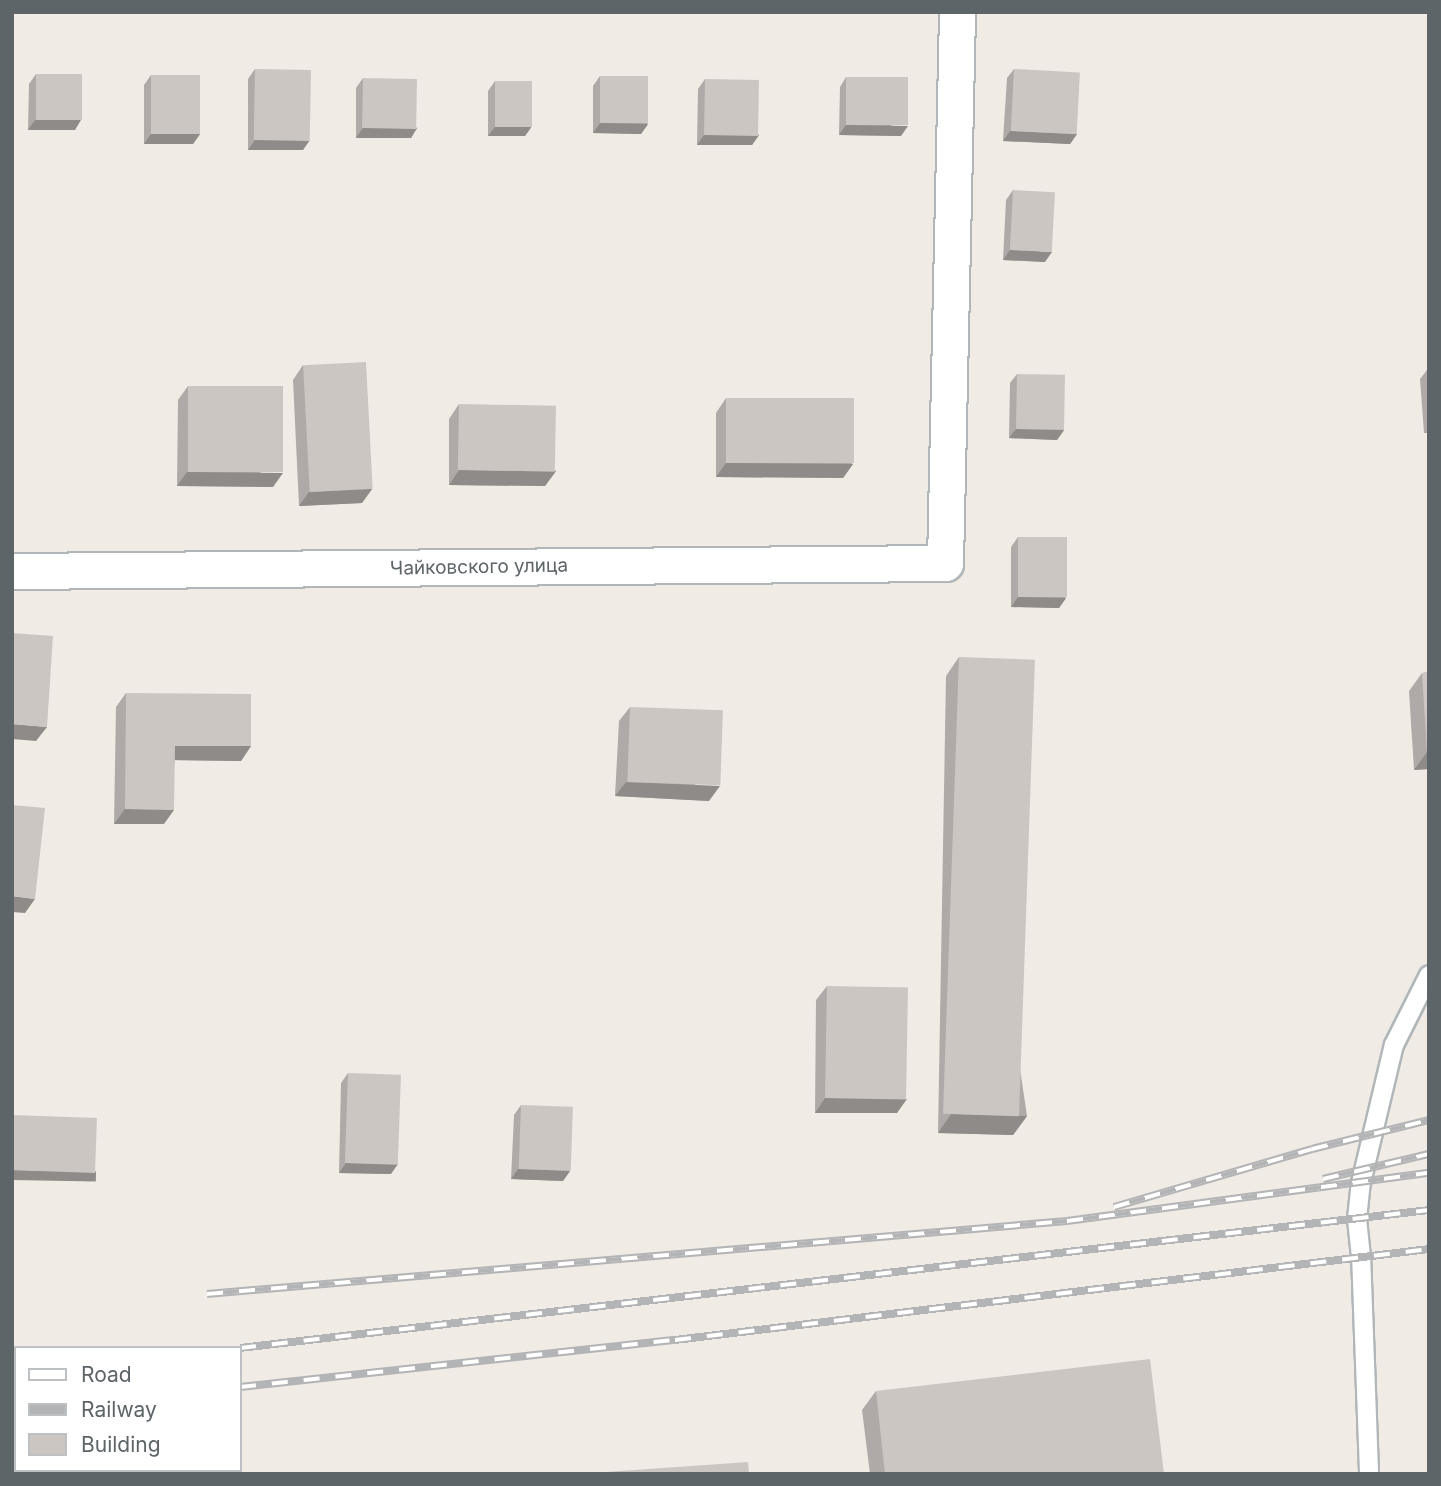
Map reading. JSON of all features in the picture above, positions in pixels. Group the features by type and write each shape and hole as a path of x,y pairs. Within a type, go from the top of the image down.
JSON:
{"street":[{"name":"Чайковского улица","path":"12,571 945,563 957,12"}],"lane":[{"path":"1369,1472 1357,1220 1360,1195 1394,1045 1429,975"}],"building":[{"path":"255,69 311,70 310,141 254,140"},
{"path":"1014,69 1080,72 1077,134 1011,131"},
{"path":"36,74 82,74 82,120 36,120"},
{"path":"151,75 200,75 200,134 151,134"},
{"path":"600,76 648,76 648,123 600,123"},
{"path":"846,77 908,77 908,125 846,125"},
{"path":"363,78 417,79 416,129 362,128"},
{"path":"705,79 759,80 758,136 704,135"},
{"path":"495,81 532,81 532,127 495,127"},
{"path":"1013,190 1055,192 1052,252 1010,250"},
{"path":"366,362 373,489 310,492 303,365"},
{"path":"1017,374 1065,375 1064,430 1016,429"},
{"path":"188,386 283,386 283,472 188,472"},
{"path":"726,398 854,398 854,463 726,463"},
{"path":"459,404 556,406 555,472 458,470"},
{"path":"1018,537 1067,537 1067,597 1018,597"},
{"path":"12,633 53,636 47,727 12,724"},
{"path":"959,657 1035,660 1019,1116 943,1114"},
{"path":"1429,672 1429,751 1427,752 1422,673"},
{"path":"126,693 251,694 251,746 175,746 174,810 125,809"},
{"path":"630,707 723,710 720,785 627,782"},
{"path":"12,805 45,808 35,899 12,896"},
{"path":"827,986 908,987 906,1099 825,1098"},
{"path":"348,1073 401,1075 398,1165 345,1163"},
{"path":"521,1105 573,1107 571,1171 519,1169"},
{"path":"12,1115 97,1118 95,1173 12,1170"},
{"path":"1150,1359 1164,1474 885,1474 876,1391"},
{"path":"748,1462 749,1474 577,1474"}],"railway":[{"path":"1114,1207 1312,1149 1429,1120"},
{"path":"1323,1179 1429,1154"},
{"path":"207,1294 1067,1221 1429,1173"},
{"path":"242,1348 1429,1210"},
{"path":"242,1387 675,1340 1429,1249"}]}
